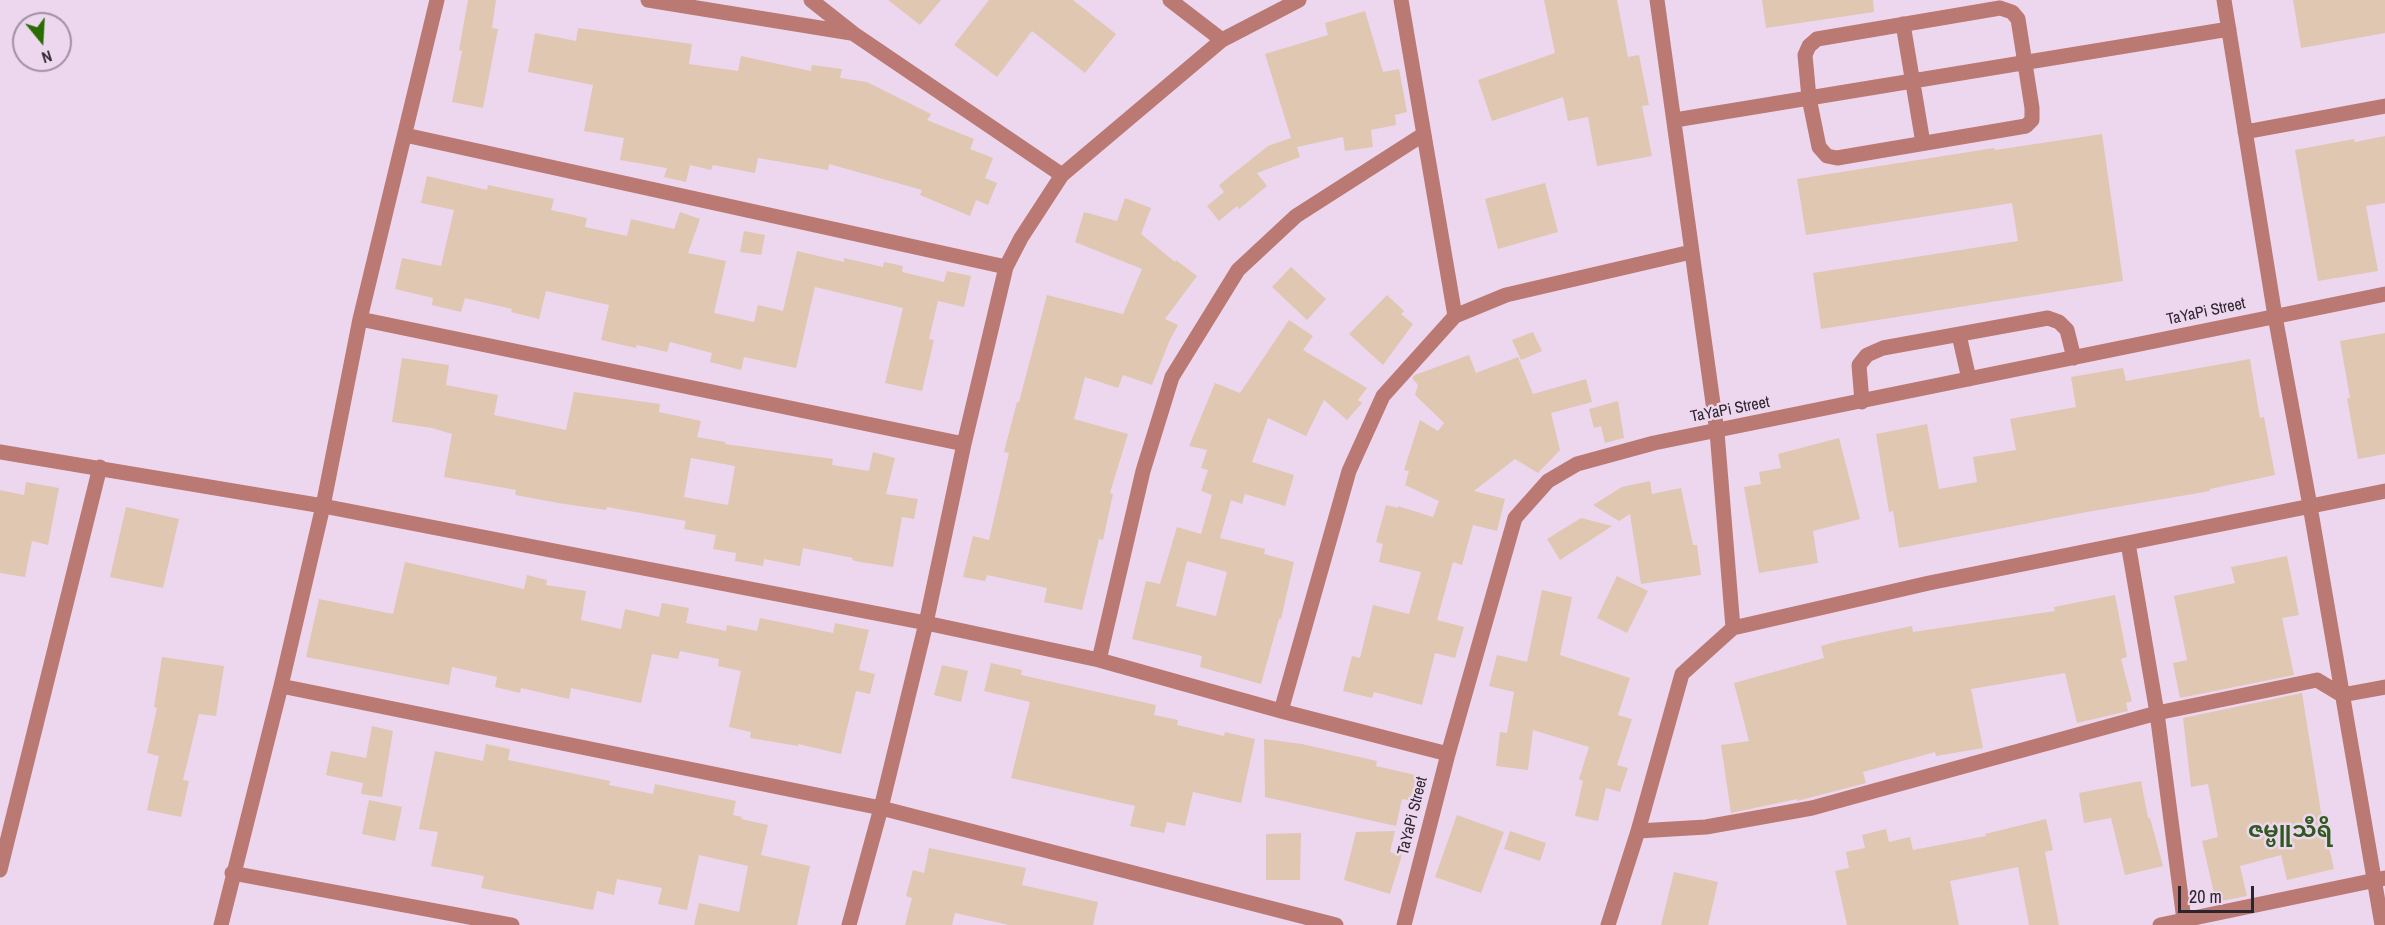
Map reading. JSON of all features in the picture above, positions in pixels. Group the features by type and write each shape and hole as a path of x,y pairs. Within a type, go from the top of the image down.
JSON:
{"street":[{"path":"221,925 232,873 281,686 323,506 360,320 437,0"},
{"path":"648,0 854,34"},
{"path":"811,0 854,34 1062,175"},
{"path":"1170,0 1222,40"},
{"path":"849,925 881,808 926,623 964,444 1006,267 1062,175 1222,40 1299,0"},
{"path":"1401,0 1455,316"},
{"path":"1657,0 1717,432 1733,628"},
{"path":"2224,0 2275,316 2342,695 2380,880 2382,925"},
{"path":"2000,8 2012,12 2018,19 2026,62 2032,120 2026,126 1837,158 1827,156 1819,147 1809,98 1805,55 1809,46 1817,39 1902,24 2000,8"},
{"path":"1902,24 1923,143"},
{"path":"1675,120 2229,29"},
{"path":"2245,132 2385,106"},
{"path":"1099,660 1143,471 1172,377 1238,270 1296,216 1424,134"},
{"path":"405,135 1006,267"},
{"path":"1281,711 1348,471 1383,396 1455,316 1506,295 1691,252"},
{"name":"TaYaPi Street","path":"1404,925 1448,754 1515,518 1548,480 1577,464 1654,444 2385,294"},
{"path":"1862,402 1859,365 1866,355 1883,348 2048,318 2059,321 2067,330 2074,358"},
{"path":"360,320 964,444"},
{"path":"1959,334 1970,379"},
{"path":"0,452 323,506 926,623 1099,660 1281,711 1448,754"},
{"path":"0,870 100,467"},
{"path":"1608,925 1638,831 1682,674 1733,628 1929,583 2385,491"},
{"path":"2128,543 2157,713 2184,920"},
{"path":"1638,831 1706,827 1812,808 2157,713 2318,680 2342,695 2385,687"},
{"path":"281,686 881,808 1336,925"},
{"path":"232,873 512,925"},
{"path":"2160,925 2380,880"}],"building":[{"path":"468,0 496,0 492,28 498,29 483,108 452,102 462,51 459,50"},
{"path":"888,0 941,0 920,25"},
{"path":"989,0 1073,0 1116,34 1085,73 1032,31 997,77 954,45"},
{"path":"1544,0 1617,0 1628,57 1639,55 1649,105 1642,106 1652,156 1597,166 1588,117 1568,121 1563,97 1492,121 1478,80 1555,53"},
{"path":"1762,0 1873,0 1874,12 1766,28"},
{"path":"2293,0 2385,0 2385,33 2301,48"},
{"path":"1365,11 1383,72 1399,69 1407,112 1395,115 1396,125 1371,130 1373,147 1345,151 1343,137 1297,147 1300,157 1257,173 1267,186 1239,209 1237,206 1219,221 1207,206 1224,192 1219,185 1268,146 1291,138 1265,54 1328,35 1325,23"},
{"path":"578,28 692,44 689,64 738,71 741,56 811,71 812,65 842,69 840,78 867,82 931,114 927,120 974,139 970,149 993,158 985,178 997,183 988,205 976,200 970,216 920,195 922,190 829,164 828,170 758,158 755,173 713,165 711,170 690,165 686,182 664,177 667,168 620,160 624,138 584,131 593,85 528,72 535,33 576,41"},
{"path":"2102,134 2123,281 1821,329 1813,273 2018,241 2012,203 1806,235 1797,179 1994,148 1995,150"},
{"path":"2385,136 2385,203 2366,206 2378,271 2318,281 2295,150 2354,139 2355,142"},
{"path":"427,176 487,190 488,185 554,199 551,210 587,218 585,227 627,236 631,219 674,229 680,212 700,219 688,253 726,261 714,313 754,322 758,305 783,311 797,251 844,262 844,258 883,267 884,262 903,266 902,272 944,282 947,271 971,276 964,307 938,301 929,339 934,340 922,391 885,383 903,308 815,287 796,368 744,357 741,370 710,362 712,353 670,342 667,352 601,340 609,305 546,291 539,319 511,312 512,309 465,298 461,312 432,305 433,298 395,289 402,258 441,266 454,210 421,203"},
{"path":"1545,183 1558,232 1498,249 1485,199"},
{"path":"1125,198 1151,208 1141,234 1175,262 1176,260 1197,276 1165,319 1178,325 1152,385 1123,375 1118,388 1085,377 1074,419 1128,434 1110,493 1113,494 1103,540 1099,539 1082,610 1044,602 1047,588 987,575 985,581 963,577 973,536 989,540 1009,453 1004,452 1047,295 1123,314 1142,269 1075,242 1084,212 1117,221"},
{"path":"744,231 765,235 761,255 740,252"},
{"path":"1291,267 1326,299 1307,320 1272,287"},
{"path":"1387,295 1404,311 1401,314 1413,324 1383,365 1349,334"},
{"path":"1289,320 1313,336 1303,350 1367,388 1358,400 1362,403 1347,420 1324,400 1306,436 1268,418 1252,462 1294,475 1285,506 1245,494 1242,504 1231,500 1220,538 1265,549 1264,554 1294,562 1281,619 1279,619 1261,684 1200,667 1202,656 1132,639 1146,581 1160,584 1177,527 1201,534 1212,495 1201,491 1208,470 1201,468 1207,450 1189,446 1215,383 1240,393","holes":["1187,561 1227,572 1216,616 1176,606"]},
{"path":"1533,332 1542,351 1521,360 1512,340"},
{"path":"2385,333 2385,454 2358,459 2340,341"},
{"path":"1469,355 1476,373 1518,357 1533,394 1586,379 1592,402 1551,413 1560,450 1538,473 1515,459 1474,491 1505,499 1497,531 1473,525 1462,565 1453,562 1437,620 1464,627 1455,658 1435,653 1422,705 1374,692 1372,698 1343,691 1352,656 1360,658 1373,605 1409,614 1421,572 1379,562 1383,544 1376,542 1386,505 1398,508 1398,506 1433,517 1439,501 1405,485 1409,471 1404,470 1420,420 1438,431 1444,423 1415,395 1418,385 1412,378"},
{"path":"402,358 449,365 446,385 498,395 494,415 566,430 574,392 660,404 659,412 701,421 697,437 725,442 725,444 833,459 832,465 869,471 873,452 895,458 886,494 918,499 914,519 902,517 893,567 860,562 852,560 853,558 803,548 800,566 764,559 763,566 735,561 736,553 713,549 716,535 684,529 686,521 607,507 606,510 558,503 515,495 516,490 444,477 452,434 432,428 392,422","holes":["691,458 735,466 728,505 684,497"]},
{"path":"2250,359 2260,418 2264,417 2275,475 2210,489 2210,491 1899,548 1893,511 1889,512 1876,434 1927,424 1939,489 1977,482 1973,457 2016,450 2010,419 2076,407 2071,377 2123,368 2126,381"},
{"path":"1618,401 1624,438 1605,443 1601,426 1594,428 1589,409"},
{"path":"1839,438 1860,519 1813,531 1818,563 1759,573 1744,487 1761,484 1759,472 1781,468 1778,454"},
{"path":"1650,481 1652,494 1681,488 1693,545 1697,545 1701,575 1641,584 1630,514 1619,521 1593,505 1622,487"},
{"path":"26,482 59,488 48,545 32,541 25,577 0,573 0,490 24,495"},
{"path":"126,507 179,519 163,588 110,577"},
{"path":"1581,518 1612,526 1560,560 1547,539"},
{"path":"2287,556 2299,615 2282,618 2294,675 2180,698 2173,663 2187,660 2174,596 2235,583 2231,567"},
{"path":"405,562 524,589 527,575 547,580 546,585 586,591 581,620 621,629 625,609 659,617 662,603 689,608 686,623 726,631 727,625 757,631 760,618 833,633 835,623 869,630 859,670 875,674 870,694 856,691 841,754 798,744 798,746 750,738 751,732 729,727 741,671 718,666 719,659 680,651 678,659 652,654 641,703 571,688 569,699 521,688 520,693 495,687 497,677 452,667 449,685 306,657 319,599 393,614"},
{"path":"1617,576 1648,591 1627,633 1597,618"},
{"path":"1542,590 1572,597 1560,655 1630,678 1618,715 1632,719 1617,765 1628,768 1620,792 1606,788 1598,821 1575,816 1583,781 1579,779 1589,747 1533,730 1528,770 1496,766 1500,732 1507,733 1514,692 1489,686 1497,655 1527,662"},
{"path":"2115,595 2127,657 2121,659 2132,701 2126,703 2128,711 2077,723 2065,673 1971,689 1983,748 1936,756 1935,752 1863,772 1866,783 1797,801 1797,799 1731,813 1721,745 1749,741 1734,683 1824,658 1821,646 1839,641 1912,626 1913,632 2055,611 2054,607"},
{"path":"162,657 224,666 216,716 199,714 183,780 189,781 181,817 147,810 159,756 147,753 157,708 154,707"},
{"path":"991,663 1022,670 1021,675 1156,705 1154,715 1178,720 1177,725 1224,736 1225,732 1255,739 1241,803 1193,792 1185,826 1167,822 1164,833 1130,826 1135,806 1011,778 1030,702 984,691"},
{"path":"942,665 968,671 961,702 934,695"},
{"path":"2302,693 2321,812 2334,869 2287,880 2281,855 2240,866 2247,896 2216,902 2202,841 2218,837 2208,784 2191,787 2183,718"},
{"path":"372,726 393,731 382,797 361,794 363,783 326,775 331,751 366,758"},
{"path":"1264,739 1302,744 1377,761 1376,766 1424,777 1418,802 1402,799 1396,826 1265,797"},
{"path":"486,744 510,749 508,760 610,781 609,785 653,794 655,784 736,801 733,815 768,825 761,855 810,866 797,925 694,925 699,903 739,912 748,866 699,855 687,910 658,904 662,888 617,879 614,895 597,891 593,910 481,888 484,876 431,866 438,832 419,829 435,751 483,761"},
{"path":"2141,781 2148,818 2150,818 2163,866 2125,875 2111,818 2084,823 2079,793"},
{"path":"369,800 402,807 395,841 362,834"},
{"path":"1457,815 1504,832 1481,893 1435,877"},
{"path":"2046,819 2053,850 2045,852 2059,925 2029,925 2018,867 1950,881 1959,925 1847,925 1835,871 1849,868 1846,852 1865,848 1862,835 1886,829 1889,842 1910,837 1913,850 1986,836 1985,834"},
{"path":"1395,831 1390,852 1402,855 1390,894 1344,880 1356,832"},
{"path":"1510,831 1546,843 1540,861 1504,849"},
{"path":"1301,833 1300,880 1266,880 1266,834"},
{"path":"929,848 1026,868 1022,885 1098,902 1093,925 1009,925 955,913 952,925 905,925 912,898 906,896 913,870 924,873"},
{"path":"1674,872 1718,882 1708,925 1661,925"}],"district":[{"name":"ဇမ္ဗူသီရိ","path":"2290,831"}]}
